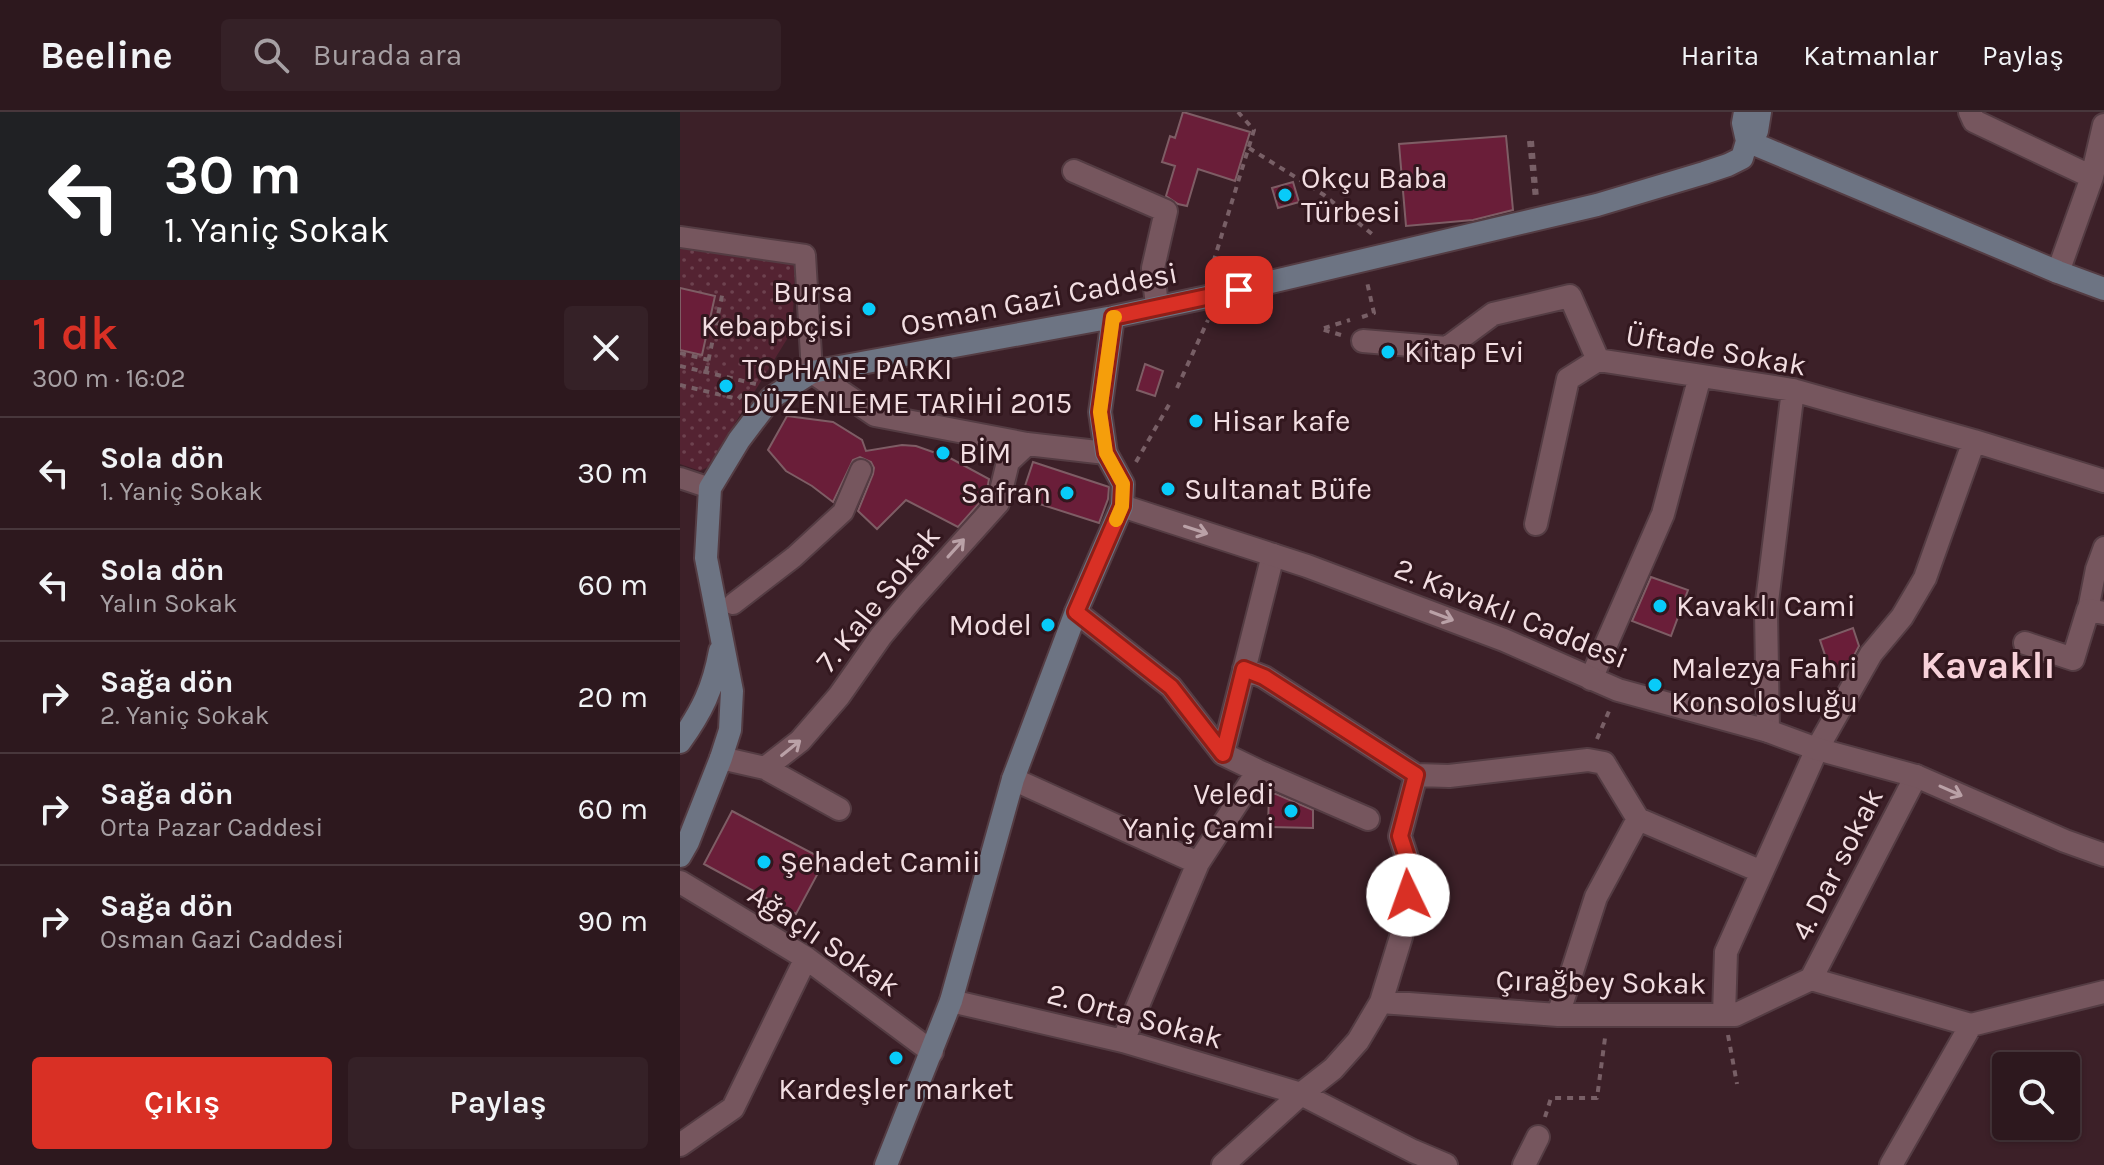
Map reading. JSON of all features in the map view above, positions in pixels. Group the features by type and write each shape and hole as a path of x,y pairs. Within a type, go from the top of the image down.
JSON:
{"main road":[{"path":"1745,112 1743,123 1747,141"},
{"path":"1747,141 1757,131 1760,112"},
{"path":"1747,141 2104,289"},
{"name":"Osman Gazi Caddesi","path":"680,856 730,730 732,691 706,558 710,488 739,440 771,398 812,372 1113,317 1597,205 1728,165 1742,158 1747,141"},
{"path":"886,1165 951,1001 1013,779 1122,495 1106,453 1100,412 1113,317"},
{"path":"680,742 700,714 715,678 722,638"}],"street":[{"path":"1970,112 1974,121 2092,177"},
{"path":"2058,272 2092,177 2104,125"},
{"path":"1074,171 1166,211 1153,268 1157,307"},
{"path":"680,237 805,255 812,372 875,415 1027,444 1106,453"},
{"name":"Üftade Sokak","path":"1363,341 1447,348 1493,314 1570,296 1598,360 1793,390 2104,481"},
{"path":"1536,524 1568,379 1598,360"},
{"path":"1591,679 1663,514 1700,376"},
{"path":"1768,731 1766,610 1793,390"},
{"path":"1724,1015 1726,952 1817,749 1871,654 1902,617 1925,578 1974,441"},
{"name":"7. Kale Sokak","path":"765,768 800,741 839,696 881,636 998,503 1008,462 1027,444"},
{"path":"733,604 794,557 843,512 861,470"},
{"path":"680,478 710,488"},
{"name":"2. Kavaklı Caddesi","path":"1122,495 1273,555 1504,640 1618,690 1916,776 2104,855"},
{"path":"2025,643 2073,659 2096,612 2096,569 2104,547"},
{"path":"1223,754 1273,555"},
{"path":"1076,612 1171,687 1223,754 1368,819"},
{"path":"1244,669 1264,677 1416,775 1449,776 1588,760 1604,763 1638,819 1762,872"},
{"path":"721,758 765,768 839,809"},
{"path":"1123,1041 1198,863 1258,771"},
{"path":"1223,1165 1333,1069 1358,1041 1381,1002 1401,937 1412,873 1400,836 1416,775"},
{"name":"4. Dar sokak","path":"1811,979 1916,776"},
{"path":"1013,779 1198,863"},
{"path":"1558,1015 1596,897 1638,819"},
{"name":"Ağaçlı Sokak","path":"680,882 806,958 932,1052"},
{"path":"680,1145 733,1108 806,958"},
{"path":"1811,979 1971,1025 2104,992"},
{"name":"Çırağbey Sokak","path":"1381,1002 1558,1015 1735,1015 1811,979"},
{"name":"2. Orta Sokak","path":"951,1001 1123,1041 1301,1094 1410,1158 1446,1165"},
{"path":"1891,1165 1971,1025"},
{"path":"1524,1165 1538,1137"}],"path":[{"path":"1210,273 1254,130 1238,112"},
{"path":"1530,141 1537,212"},
{"path":"1249,148 1324,195 1396,252"},
{"path":"1363,260 1374,313"},
{"path":"706,372 723,291"},
{"path":"1177,388 1211,314"},
{"path":"680,353 709,360"},
{"path":"680,366 786,388"},
{"path":"680,385 738,399 753,383"},
{"path":"1122,495 1170,403"},
{"path":"1588,760 1618,690"},
{"path":"1724,1015 1737,1084"},
{"path":"1538,1137 1551,1098 1597,1098 1607,1016"}],"shaded area":[{"path":"680,244 796,258 792,331 708,467 700,471 680,464"}],"building":[{"path":"1183,112 1250,132 1235,181 1198,169 1187,206 1166,196 1175,166 1162,162 1170,136 1175,138"},
{"path":"1506,136 1513,210 1473,220 1406,226 1399,144"},
{"name":"Okçu Baba Türbesi","path":"1293,182 1299,202 1278,208 1272,188"},
{"path":"680,288 715,296 702,355 680,350"},
{"path":"1145,364 1163,371 1155,396 1137,390"},
{"path":"787,416 833,422 862,440 866,451 916,446 950,458 989,479 987,490 958,527 906,500 877,529 858,511 873,474 871,462 860,457 853,460 833,502 786,471 768,450"},
{"name":"Safran","path":"1033,462 1109,487 1099,523 1021,498"},
{"name":"Kavaklı Cami","path":"1651,577 1688,590 1671,636 1632,621"},
{"path":"1853,628 1859,646 1848,667 1831,673 1820,640"},
{"name":"Veledi Yaniç Cami","path":"1269,794 1313,810 1313,828 1268,827"},
{"name":"Şehadet Camii","path":"732,811 825,860 796,914 704,864"}],"slow traffic":[{"path":"1115,317 1100,412 1106,453 1123,484 1122,506 1116,520"}],"place":[{"name":"Okçu Baba Türbesi","path":"1285,195"},
{"name":"Bursa Kebapbçisi","path":"869,309"},
{"name":"Kitap Evi","path":"1388,352"},
{"name":"TOPHANE PARKI DÜZENLEME TARİHİ 2015","path":"726,386"},
{"name":"Hisar kafe","path":"1196,421"},
{"name":"BİM","path":"943,453"},
{"name":"Sultanat Büfe","path":"1168,489"},
{"name":"Safran","path":"1067,493"},
{"name":"Kavaklı Cami","path":"1660,606"},
{"name":"Model","path":"1048,625"},
{"name":"Malezya Fahri Konsolosluğu","path":"1655,685"},
{"name":"Veledi Yaniç Cami","path":"1291,811"},
{"name":"Şehadet Camii","path":"764,862"},
{"name":"Kardeşler market","path":"896,1058"}],"district":[{"name":"Kavaklı","path":"1988,665"}],"route":[{"path":"1239,290 1113,317 1100,412 1106,453 1123,484 1122,506 1076,612 1171,687 1223,754 1244,669 1264,677 1416,775 1400,836 1412,873 1408,895"}]}
